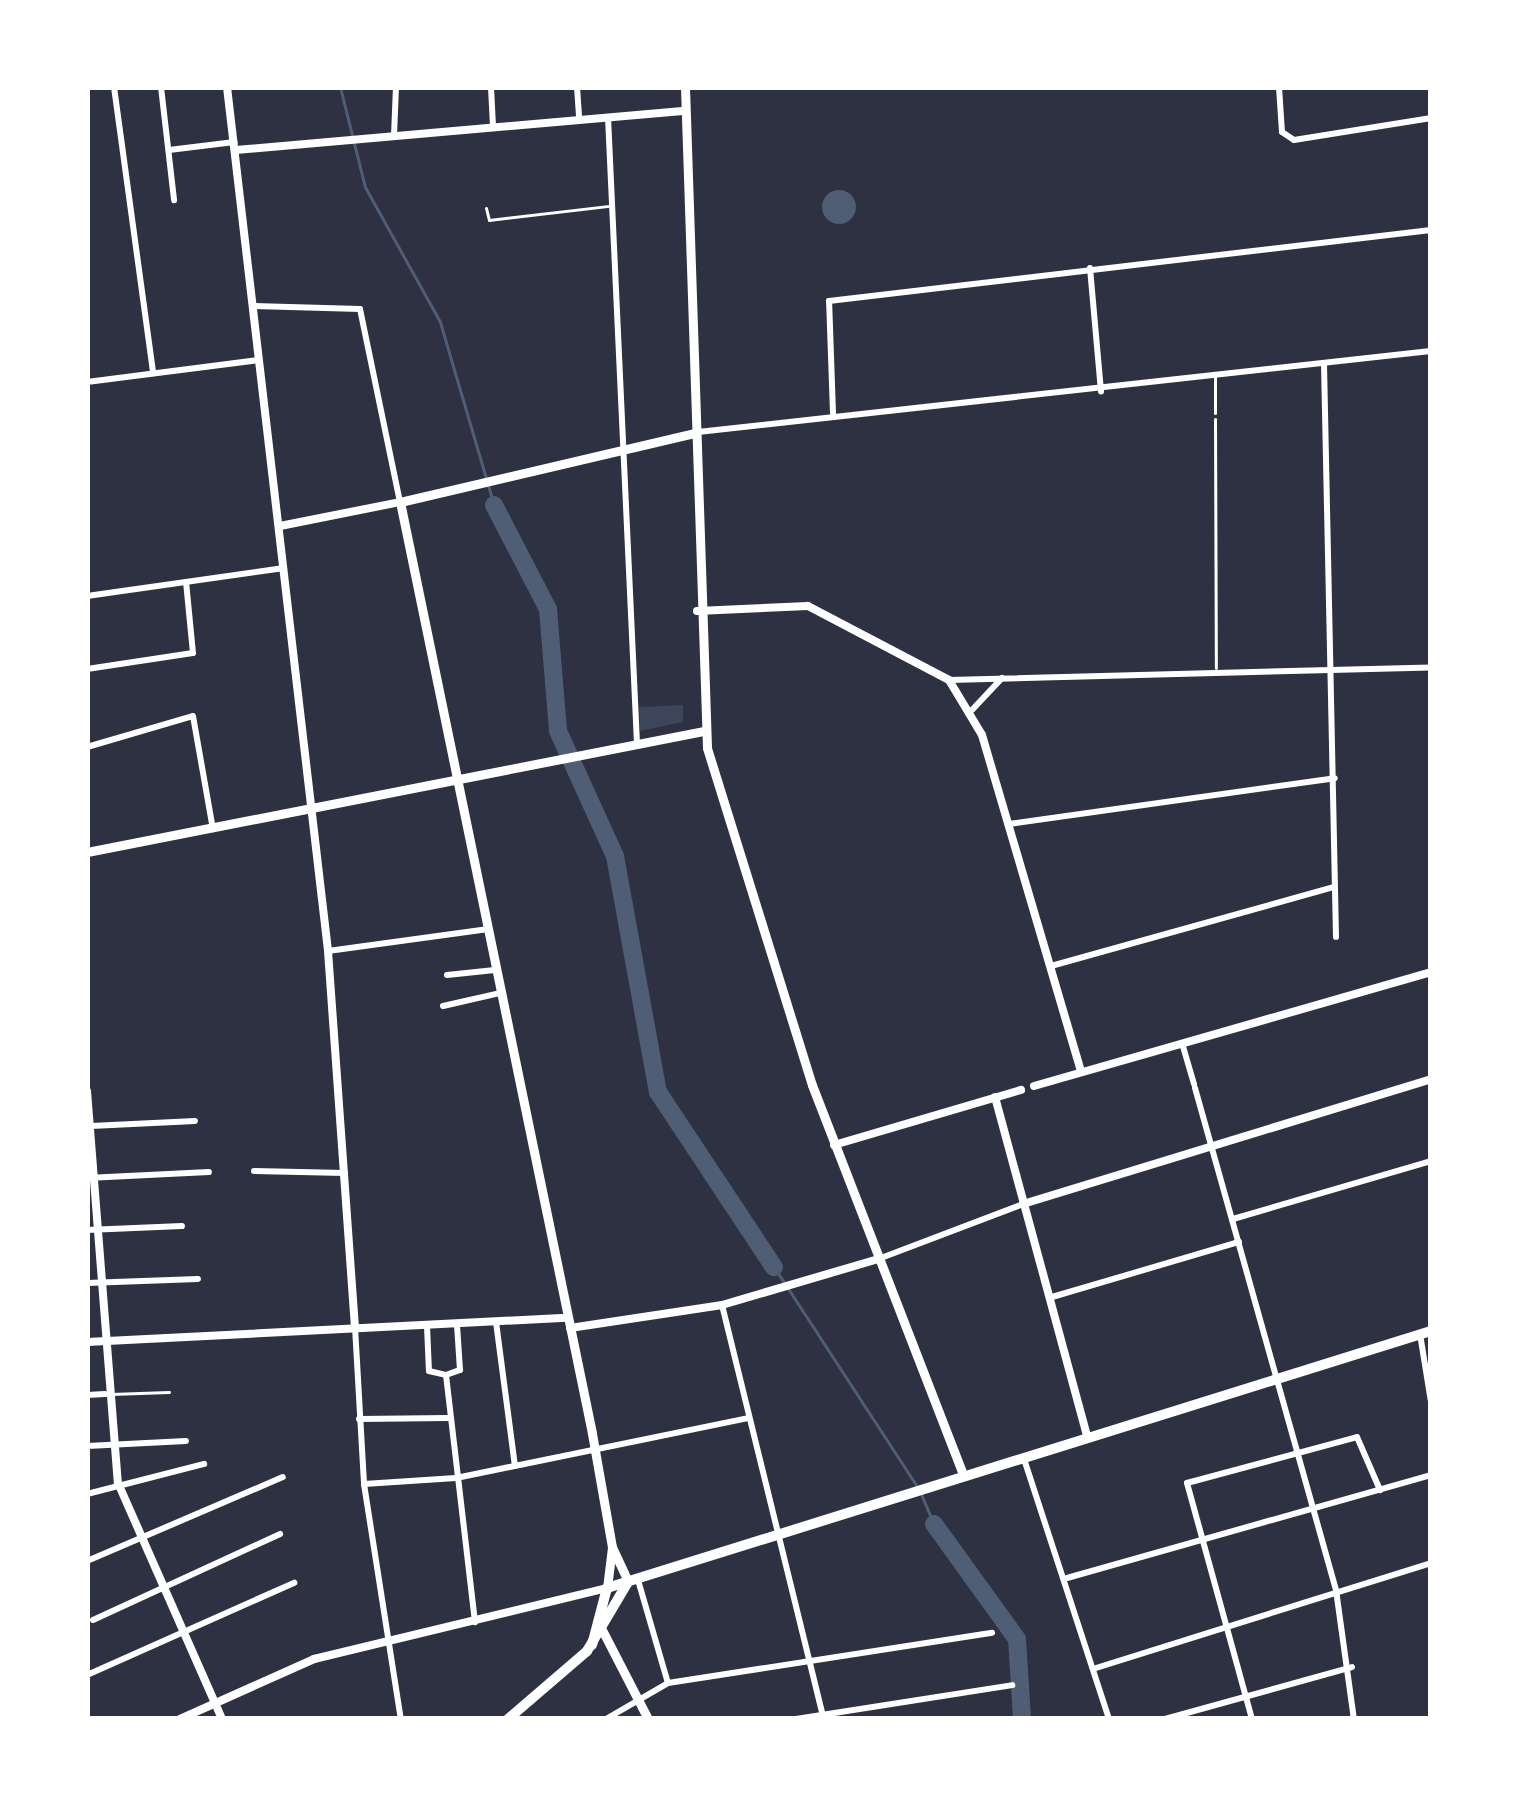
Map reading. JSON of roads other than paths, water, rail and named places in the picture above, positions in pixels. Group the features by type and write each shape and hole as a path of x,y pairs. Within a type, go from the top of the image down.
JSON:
{"main road":[{"path":"685,87 704,730 722,816 834,1145 963,1474"},
{"path":"508,1719 592,1645 600,1626 613,1547 400,502 619,445 694,433"},
{"path":"87,852 704,730"},
{"path":"607,1588 1425,1332"},
{"path":"613,1547 633,1581"},
{"path":"600,1626 633,1581"},
{"path":"600,1626 648,1719"}],"street":[{"path":"114,87 153,374"},
{"path":"161,87 174,200"},
{"path":"227,87 328,950 364,1484 401,1719"},
{"path":"394,136 396,87"},
{"path":"491,87 493,128"},
{"path":"577,87 579,118"},
{"path":"1279,87 1282,132 1294,140 1431,118"},
{"path":"169,150 373,139 686,111"},
{"path":"608,116 619,445 637,743"},
{"path":"833,413 830,301 1431,230"},
{"path":"1090,268 1101,392"},
{"path":"253,306 356,304 400,502 280,526"},
{"path":"694,433 833,413 1101,392 1431,351"},
{"path":"87,382 259,360"},
{"path":"1324,364 1336,937"},
{"path":"87,596 284,568"},
{"path":"87,669 194,653 186,581"},
{"path":"697,611 808,607 949,680 972,710 1081,1072"},
{"path":"949,680 1431,667"},
{"path":"972,710 1005,676"},
{"path":"87,747 193,716 213,829"},
{"path":"1009,824 1335,778"},
{"path":"1051,965 1334,887"},
{"path":"328,950 489,929"},
{"path":"447,975 495,970"},
{"path":"1034,1086 1431,972"},
{"path":"443,1006 500,993"},
{"path":"1181,1043 1336,1590 1352,1667 1354,1719"},
{"path":"87,1342 355,1327 568,1323 722,1305 807,1285 1023,1204 1210,1142 1431,1079"},
{"path":"834,1145 1022,1090"},
{"path":"87,1091 92,1283 118,1483 187,1630 222,1719"},
{"path":"995,1097 1087,1436"},
{"path":"88,1126 195,1121"},
{"path":"1232,1219 1431,1161"},
{"path":"254,1171 345,1173"},
{"path":"90,1178 209,1172"},
{"path":"91,1230 182,1226"},
{"path":"1052,1297 1240,1242"},
{"path":"92,1283 198,1279"},
{"path":"722,1305 776,1538 814,1661 823,1716"},
{"path":"496,1322 515,1466"},
{"path":"427,1326 429,1371 446,1375 460,1370 457,1324"},
{"path":"1425,1332 1431,1402"},
{"path":"446,1375 476,1622"},
{"path":"87,1395 105,1394"},
{"path":"358,1419 448,1418"},
{"path":"364,1484 456,1478 748,1418"},
{"path":"1252,1719 1187,1491 1194,1477 1357,1437 1381,1490"},
{"path":"87,1445 186,1441"},
{"path":"1023,1455 1067,1578 1109,1719"},
{"path":"87,1494 204,1464"},
{"path":"1067,1578 1431,1475"},
{"path":"87,1561 284,1477"},
{"path":"94,1620 280,1534"},
{"path":"1096,1668 1431,1563"},
{"path":"633,1581 668,1683"},
{"path":"87,1675 293,1583"},
{"path":"180,1719 314,1659 607,1588"},
{"path":"605,1719 636,1695 668,1683 992,1633"},
{"path":"1165,1719 1352,1667"},
{"path":"796,1719 1012,1685"}],"lane":[{"path":"486,208 489,220 609,206"},
{"path":"1215,376 1216,671"},
{"path":"105,1394 169,1391"}],"waterway":[{"path":"340,87 365,187 440,322 494,505"},
{"path":"494,505 548,609 558,731 615,856 658,1092 774,1267"},
{"path":"774,1267 917,1486"},
{"path":"921,1494 934,1524"},
{"path":"934,1524 1017,1639 1022,1719"}]}
